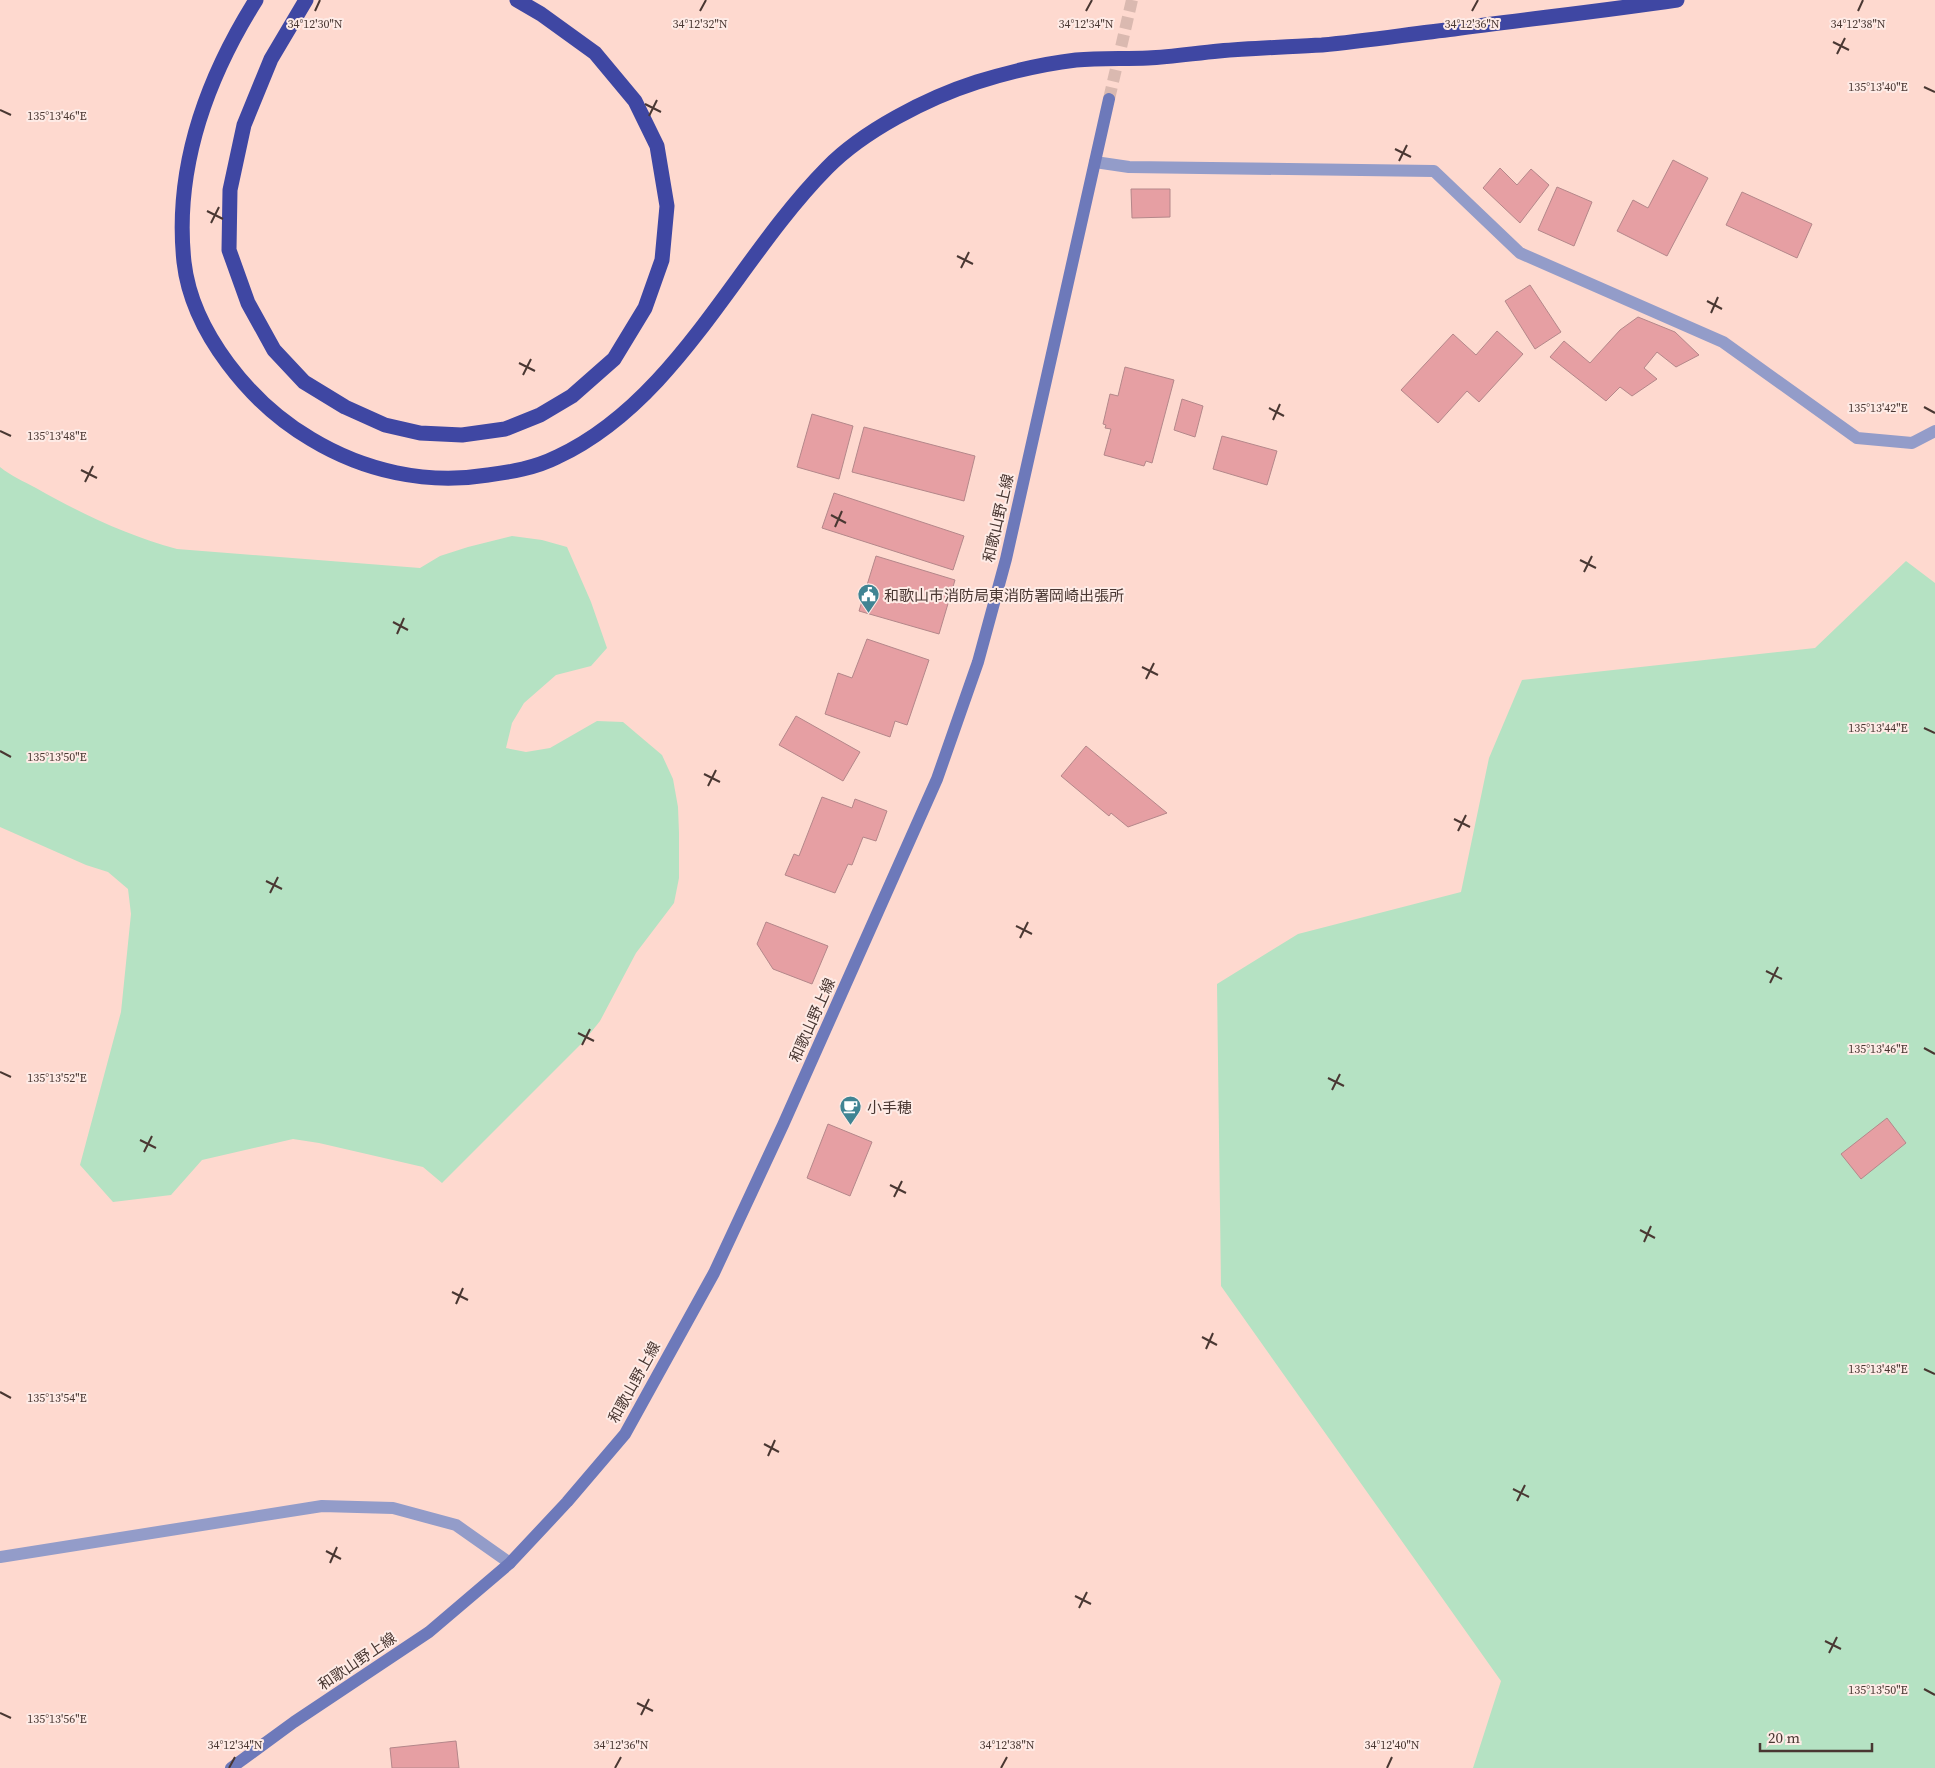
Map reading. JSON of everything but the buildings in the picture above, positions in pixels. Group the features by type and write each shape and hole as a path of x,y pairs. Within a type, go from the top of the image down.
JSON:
{"highway":[{"path":"256,0 244,19 216,74 196,127 185,178 184,266 196,304 215,346 241,382 272,412 304,435 336,453 379,470 426,478 468,479 514,471 554,459 591,438 634,405 715,310 757,249 829,165 871,133 916,107 971,84 1027,68 1079,60 1150,58 1219,51 1326,44 1677,0"},
{"path":"306,0 271,59 244,125 230,190 229,250 248,303 274,350 304,382 345,407 384,425 420,433 462,435 505,429 540,415 572,396 614,359 645,308 662,260 667,206 657,146 635,101 595,53 541,14 517,0"}],"main road":[{"name":"和歌山野上線","path":"232,1768 294,1722 429,1632 510,1563 567,1502 625,1434 714,1273 787,1116 937,779 978,662 1006,559 1109,99"}],"street":[{"path":"1095,162 1129,167 1434,171 1520,253 1723,342 1857,438 1912,443 1935,431"},
{"path":"0,1557 322,1506 393,1508 456,1525 510,1563"}],"green space":[{"path":"0,467 87,515 140,538 177,549 420,568 440,556 512,536 542,540 567,547 591,602 607,648 591,666 556,675 524,703 512,723 506,748 526,752 550,748 597,721 623,722 662,755 673,779 678,807 679,878 674,903 636,953 600,1021 584,1041 442,1183 423,1167 319,1143 293,1139 202,1160 171,1195 113,1202 80,1165 121,1012 131,914 128,889 108,872 86,865 0,827"},
{"path":"1906,561 1935,583 1935,1768 1473,1768 1501,1681 1221,1286 1217,984 1298,934 1461,892 1489,758 1522,680 1815,648"}],"tunnel":[{"path":"1109,99 1132,0"}],"place":[{"name":"和歌山市消防局東消防署岡崎出張所","path":"868,614"},
{"name":"小手穂","path":"851,1126"}]}
